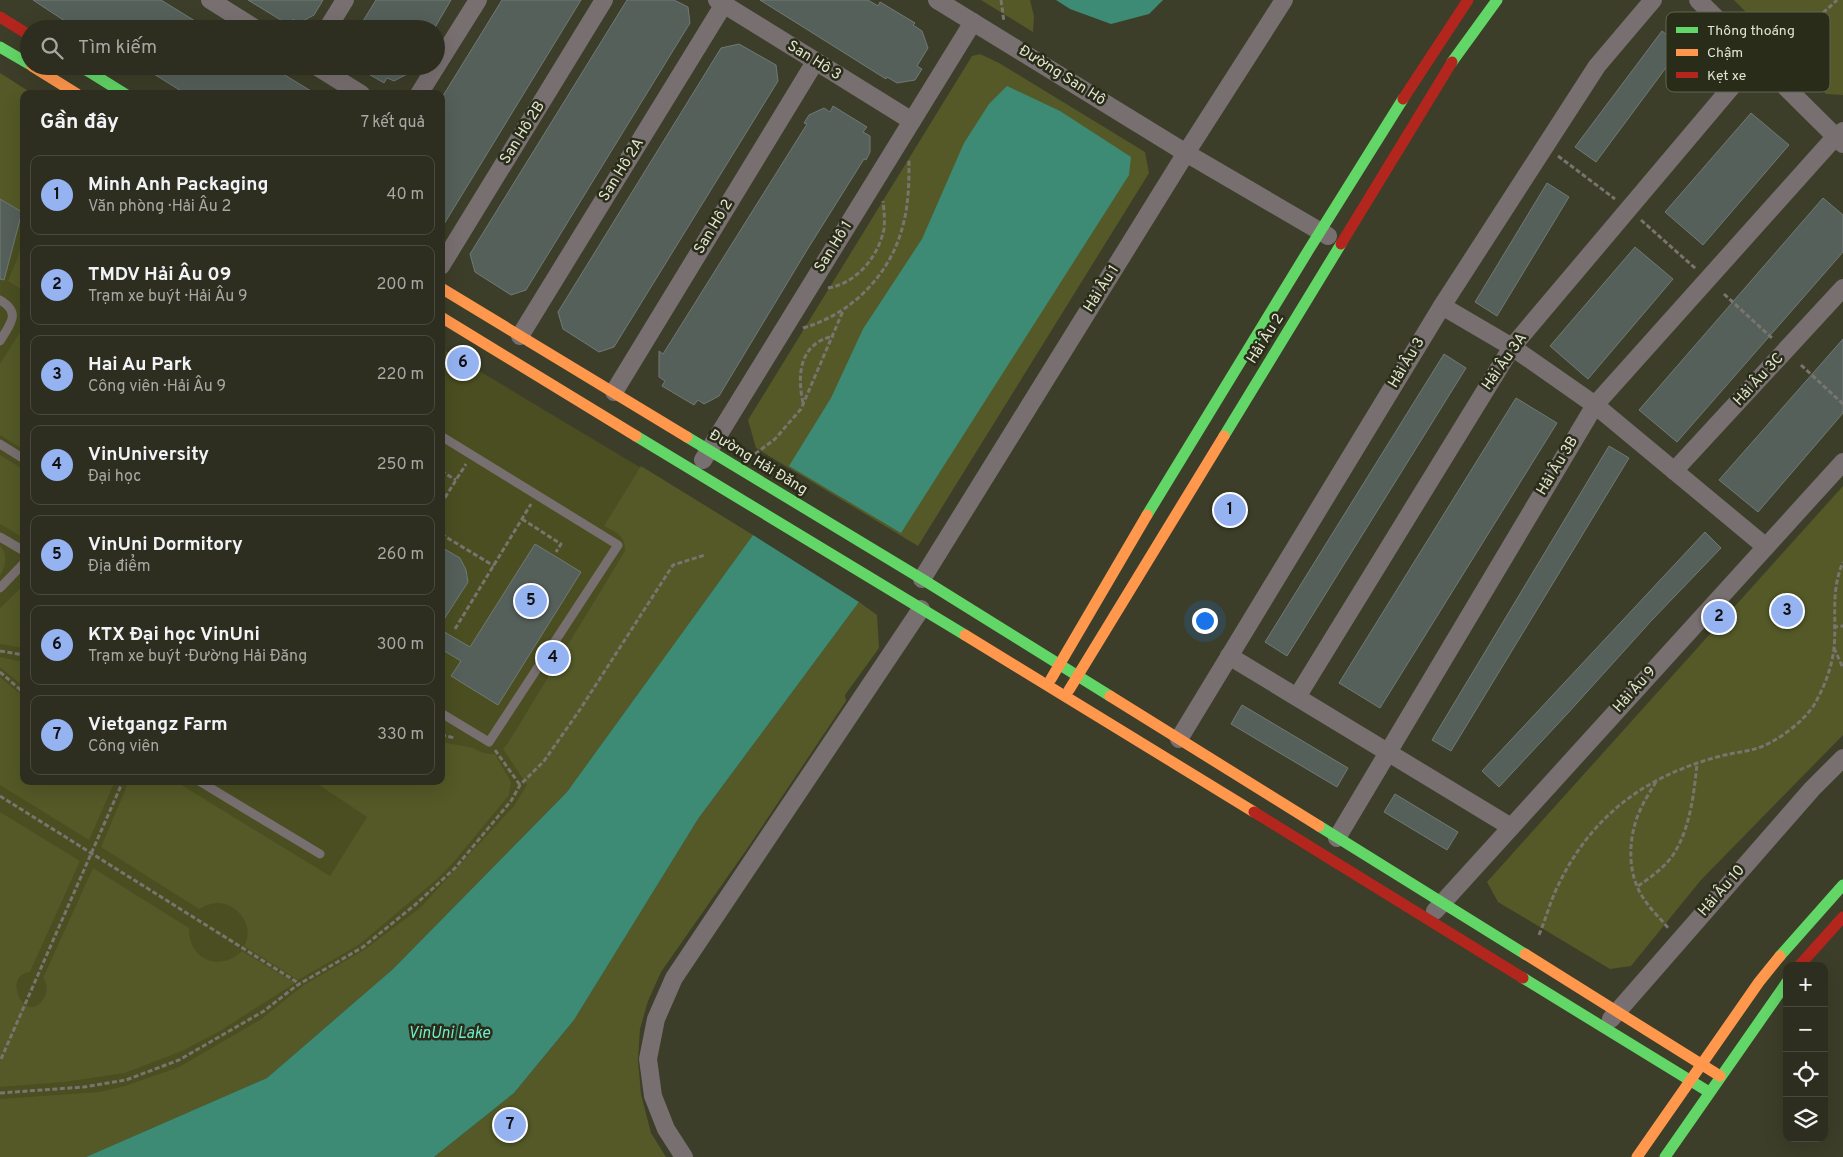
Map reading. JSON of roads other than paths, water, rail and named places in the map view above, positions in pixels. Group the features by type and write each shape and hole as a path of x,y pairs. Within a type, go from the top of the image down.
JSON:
{"street":[{"path":"212,0 242,20"},
{"path":"333,20 345,0"},
{"path":"445,53 478,0"},
{"name":"San Hô 2B","path":"445,259 604,0"},
{"name":"Đường San Hô","path":"937,0 1186,153 1342,244"},
{"name":"Hải Âu 1","path":"922,579 1186,153 1284,0"},
{"name":"Hải Âu 2","path":"1047,686 1320,231 1468,0"},
{"name":"Hải Âu 2","path":"1066,696 1453,60 1497,0"},
{"name":"Hải Âu 3","path":"1179,739 1442,306 1597,66 1653,0"},
{"path":"1698,0 1710,12"},
{"name":"San Hô 3","path":"720,2 912,120"},
{"name":"San Hô 2A","path":"520,336 720,2"},
{"path":"0,17 20,29"},
{"name":"San Hô 1","path":"695,472 973,22"},
{"path":"0,46 20,58"},
{"name":"San Hô 2","path":"614,392 815,62"},
{"path":"46,75 71,90"},
{"path":"94,75 119,90"},
{"path":"330,75 355,90"},
{"path":"422,90 431,75"},
{"name":"Hải Âu 3A","path":"1297,697 1512,347 1727,92"},
{"path":"1793,92 1841,137"},
{"name":"Hải Âu 3B","path":"1338,838 1595,405 1841,137"},
{"name":"Hải Âu 3C","path":"1674,471 1843,288"},
{"name":"Đường Hải Đăng","path":"445,290 922,579 1720,1076"},
{"path":"1442,306 1512,347 1595,405 1766,547"},
{"path":"445,319 1066,696 1709,1092"},
{"name":"Hải Âu 9","path":"1428,919 1843,462"},
{"path":"684,1157 666,1128 653,1096 648,1058 656,1019 674,978 921,609"},
{"path":"1229,656 1511,827"},
{"name":"Hải Âu 10","path":"1604,1027 1812,789 1843,758"},
{"path":"1637,1157 1758,982 1809,921 1840,892"},
{"path":"1803,962 1839,927 1843,917"},
{"path":"1809,921 1839,927"},
{"path":"1665,1157 1783,988"}],"lane":[{"path":"0,300 9,306 14,316 0,341"},
{"path":"445,438 618,545 489,742 445,715"},
{"path":"0,444 20,456"},
{"path":"0,537 20,549"},
{"path":"0,588 20,568"},
{"path":"206,785 320,854"}],"water":[{"path":"1056,0 1163,0 1149,14 1111,24 1070,9"},
{"path":"1007,86 1060,111 1131,157 1129,175 901,533 789,466 831,398 863,329 922,239 964,143 989,104"},
{"name":"VinUni Lake","path":"753,535 859,602 698,819 574,1020 514,1093 434,1157 86,1157 267,1078 393,969 567,792"}],"place":[{"name":"KTX Đại học VinUni","path":"463,363"},
{"name":"Minh Anh Packaging","path":"1230,510"},
{"name":"VinUni Dormitory","path":"531,601"},
{"name":"Hai Au Park","path":"1787,611"},
{"name":"TMDV Hải Âu 09","path":"1719,617"},
{"name":"VinUniversity","path":"553,658"},
{"name":"Vietgangz Farm","path":"510,1125"}]}
